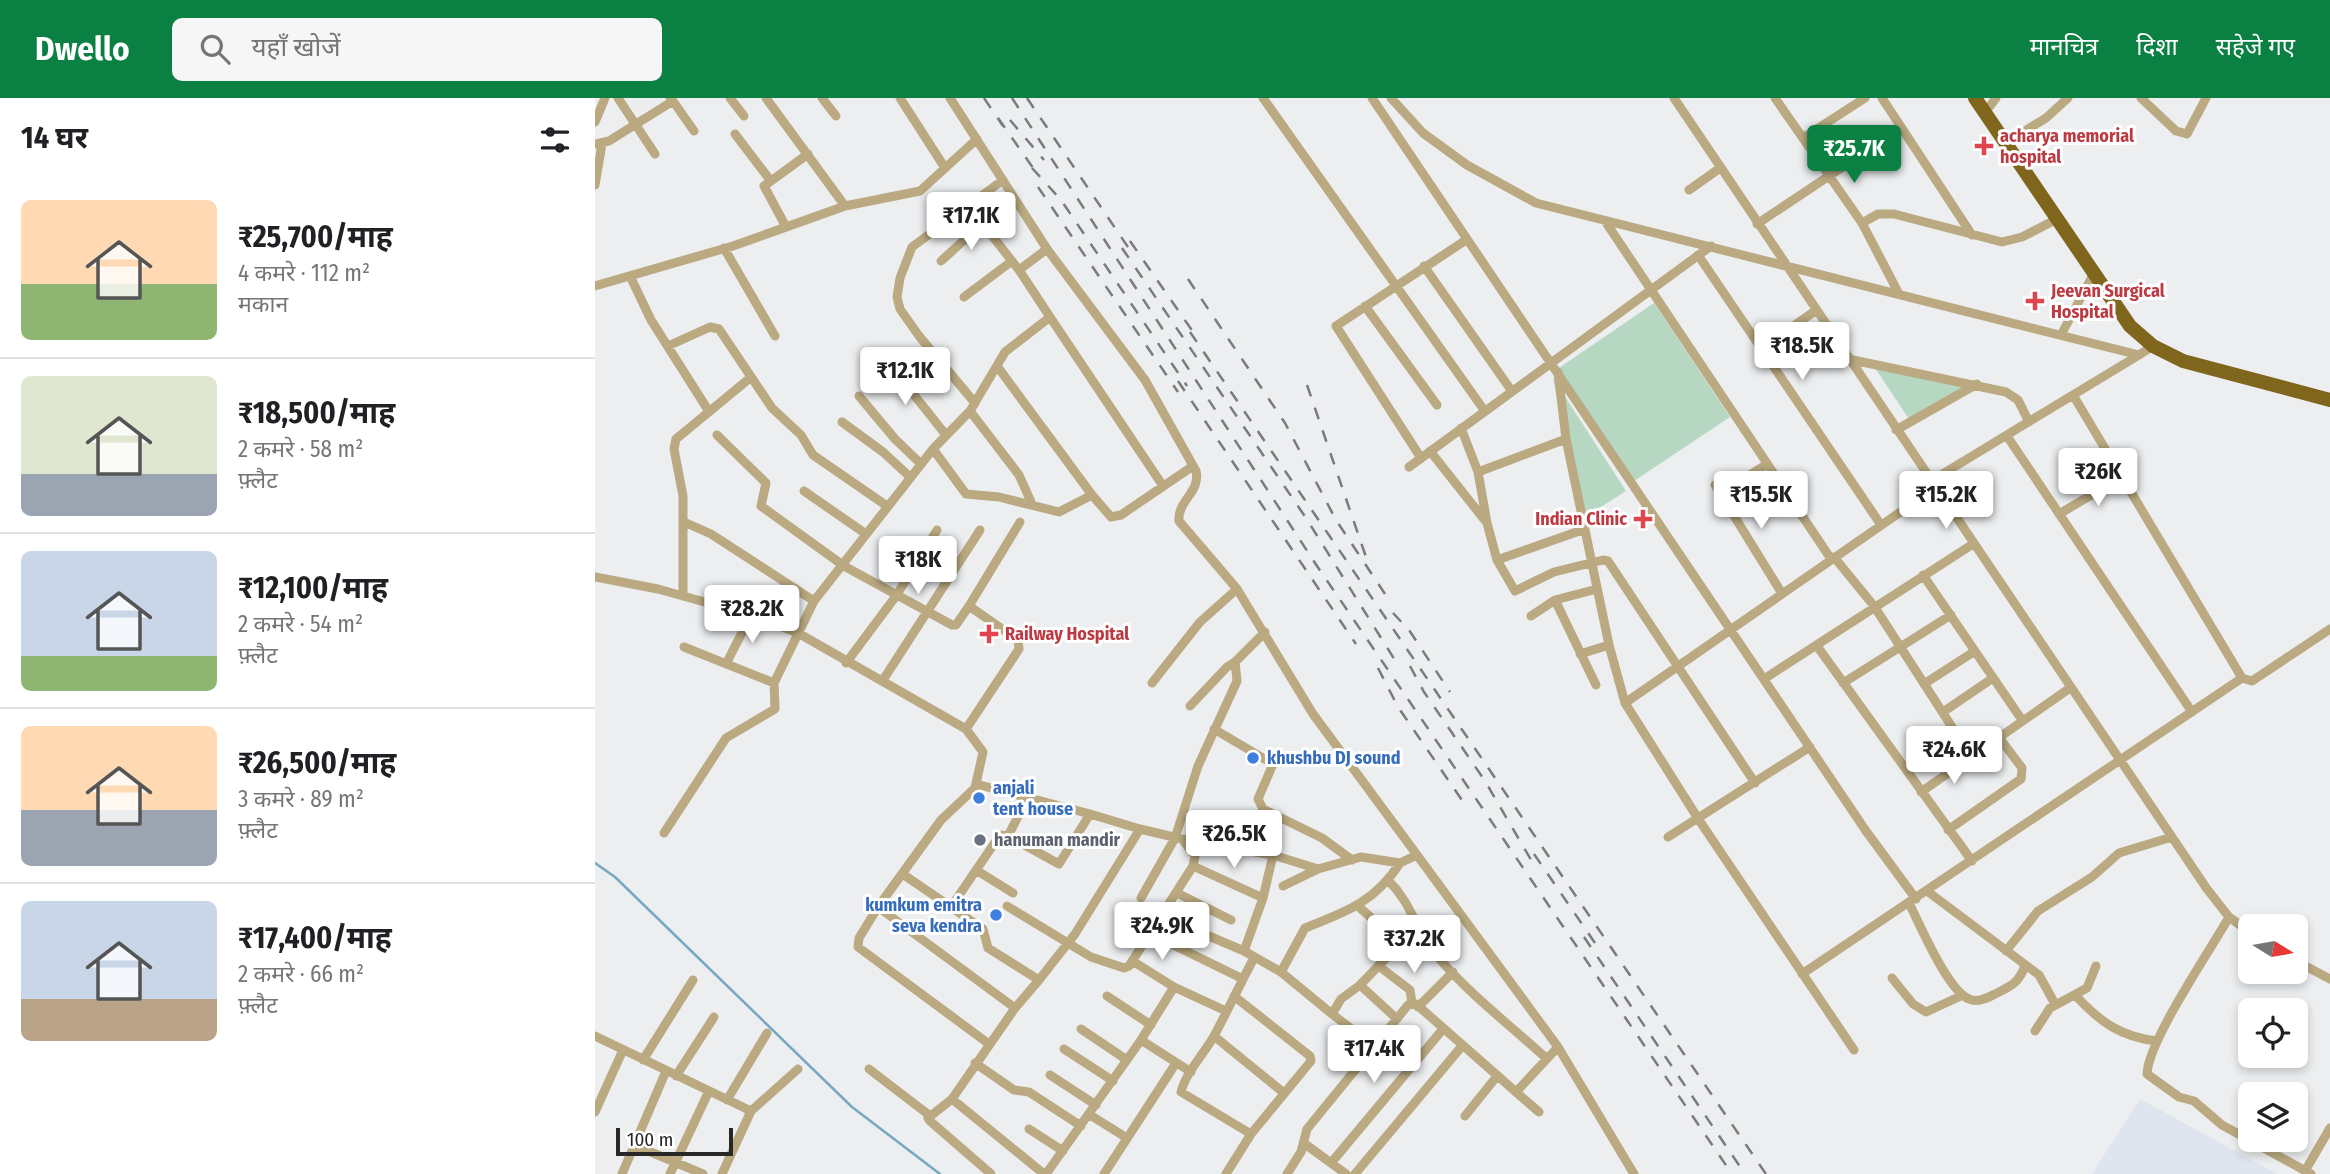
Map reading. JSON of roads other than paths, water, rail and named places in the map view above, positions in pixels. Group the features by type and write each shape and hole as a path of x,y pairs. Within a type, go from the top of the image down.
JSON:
{"highway":[{"path":"1975,98 2130,326 2149,342 2182,361 2330,400"},
{"path":"1991,101 2012,139 2149,342"}],"street":[{"path":"595,122 605,98"},
{"path":"618,98 655,154"},
{"path":"730,98 744,116"},
{"path":"766,98 845,206"},
{"path":"822,98 836,116"},
{"path":"900,98 945,168"},
{"path":"950,98 1047,249 1145,380 1193,466 1198,480 1179,511 1179,521 1237,589 1313,714 1558,1047 1634,1174"},
{"path":"1263,98 1484,410"},
{"path":"1372,98 1912,901 1940,965 1963,995 1978,1000 2008,989 2019,980 2025,966"},
{"path":"1391,98 1423,134 1467,165 1536,202 2139,355"},
{"path":"1674,98 2070,688 2229,918 2238,924"},
{"path":"1775,98 1862,223 1899,293"},
{"path":"1803,138 1865,98"},
{"path":"1882,98 1972,235"},
{"path":"2012,139 2046,118 2068,98"},
{"path":"2141,98 2176,131 2187,134 2206,98"},
{"path":"595,185 599,144 635,125 672,100 694,131"},
{"path":"1757,224 1901,128"},
{"path":"735,134 770,180"},
{"path":"595,286 724,248 845,206 920,191 977,139"},
{"path":"786,227 764,186 808,154"},
{"path":"1689,190 1720,168"},
{"path":"1003,180 912,247 900,278 897,298 900,309 1019,475 1032,504"},
{"path":"968,205 1019,270 1163,486"},
{"path":"1862,223 1878,214 1893,214 2002,242 2022,237 2057,219"},
{"path":"1605,221 1767,464 1833,558 1874,606 1970,755"},
{"path":"941,261 983,223"},
{"path":"1421,457 1336,326 1466,240"},
{"path":"1409,467 1511,390 1556,368 1650,289 1711,246"},
{"path":"724,248 775,336"},
{"path":"1019,270 1047,249"},
{"path":"1698,255 1881,525"},
{"path":"964,297 1012,261"},
{"path":"1424,266 1511,390"},
{"path":"2061,335 2094,273"},
{"path":"630,276 668,346 708,410"},
{"path":"1365,306 1437,405"},
{"path":"1761,349 1815,311"},
{"path":"664,833 726,738 775,709 774,683 814,601 844,566 920,463 972,407 1005,352 1050,317"},
{"path":"668,346 714,327 772,408 801,435 813,455 887,506"},
{"path":"1625,703 1680,668 1781,592 1881,525 1933,484 2139,355 2149,342"},
{"path":"1848,359 1977,384 2012,395 2029,422"},
{"path":"887,361 946,435"},
{"path":"997,366 1106,513 1117,517 1193,466"},
{"path":"1556,368 1566,439 1609,645 1625,703 1699,820 1854,1049"},
{"path":"683,596 684,522 674,449 683,430 750,378"},
{"path":"1896,430 1977,384"},
{"path":"2073,395 2242,678 2252,681 2330,629"},
{"path":"859,396 895,439 920,463"},
{"path":"842,422 883,452 910,477"},
{"path":"1461,428 1478,472 1497,560 1515,591 1554,572 1603,560 1613,567 1755,783"},
{"path":"717,435 766,483 761,506 844,566 926,612 956,625 1020,522"},
{"path":"2007,436 2192,712"},
{"path":"883,452 895,439"},
{"path":"1478,472 1566,439"},
{"path":"933,449 961,492 979,498 999,497 1059,512 1092,495"},
{"path":"1430,451 1487,523"},
{"path":"1767,464 1718,489 1781,592"},
{"path":"2059,514 2122,477"},
{"path":"804,491 866,534"},
{"path":"684,522 711,534 814,601"},
{"path":"1497,560 1585,529"},
{"path":"846,663 896,596 937,530"},
{"path":"883,680 980,530"},
{"path":"1765,679 1973,544"},
{"path":"1923,575 2022,720"},
{"path":"595,577 683,596 751,615 798,633 846,663 883,680 966,729 983,752 976,784 941,820 904,875 878,907 859,938 858,947 989,1044"},
{"path":"1152,684 1200,622 1237,589"},
{"path":"1531,616 1555,600 1597,589"},
{"path":"1555,600 1596,685"},
{"path":"966,729 1021,644 969,607"},
{"path":"727,662 751,615"},
{"path":"1843,683 1951,615"},
{"path":"1190,706 1265,632"},
{"path":"1580,654 1609,645"},
{"path":"1817,646 1972,861"},
{"path":"684,647 774,683"},
{"path":"1924,684 1975,651"},
{"path":"1141,898 1179,838 1188,792 1237,681 1235,662"},
{"path":"1943,712 1993,678"},
{"path":"1802,974 2242,678"},
{"path":"1920,792 2070,688"},
{"path":"1214,729 1273,764 1258,799 1263,809 1322,838 1352,860"},
{"path":"1948,830 2021,779 2022,768 1998,736"},
{"path":"1668,838 1810,747"},
{"path":"976,784 1140,829 1273,855 1318,869"},
{"path":"1008,836 1027,799"},
{"path":"951,907 1000,835 1008,836 1059,864 1090,814"},
{"path":"929,1115 952,1099 1015,1008 1068,943 1140,829"},
{"path":"2006,951 2039,911 2092,877 2119,853 2172,837"},
{"path":"1007,906 1097,960 1108,961 1124,968 1134,962 1193,866 1194,852 1179,838"},
{"path":"1244,951 1263,898 1273,855"},
{"path":"1281,972 1305,928 1359,907 1388,880 1400,863 1417,855"},
{"path":"1283,886 1318,869 1352,860 1371,857 1400,863"},
{"path":"1193,866 1263,898"},
{"path":"977,870 1013,893"},
{"path":"904,875 983,929 988,948 1038,980"},
{"path":"1388,880 1409,903 1429,946 1453,972 1547,1059"},
{"path":"1927,891 2046,983 2055,1004"},
{"path":"1177,892 1231,920"},
{"path":"878,907 1015,1008"},
{"path":"1359,907 1400,943"},
{"path":"1165,912 1195,930 1244,951 1281,972 1375,1047"},
{"path":"2229,918 2157,1041 2147,1064 2147,1074 2153,1081 2179,1097 2194,1101 2222,1125 2308,1173 2330,1128"},
{"path":"1332,1014 1341,999 1380,967 1418,925"},
{"path":"1151,934 1243,979"},
{"path":"1251,1135 1182,1095 1182,1087 1214,1036 1254,958"},
{"path":"1134,962 1174,987 1226,1011"},
{"path":"2035,1031 2055,1004 2076,996 2087,988 2096,966"},
{"path":"1380,967 1410,990 1415,1005 1539,1112"},
{"path":"2308,967 2330,979"},
{"path":"1287,1174 1305,1144 1307,1129 1397,1019 1453,972"},
{"path":"1892,978 1913,1004 1926,1012 1963,995"},
{"path":"643,1060 693,979"},
{"path":"1360,985 1397,1019"},
{"path":"952,1099 1045,1174 1142,1040 1174,987"},
{"path":"1107,996 1151,1025"},
{"path":"1226,1174 1251,1135 1309,1066 1310,1056 1234,996"},
{"path":"2076,996 2091,1012 2123,1035 2157,1041"},
{"path":"676,1076 714,1017"},
{"path":"1081,1029 1127,1060"},
{"path":"1331,1163 1443,1029"},
{"path":"727,1100 767,1033"},
{"path":"1214,1036 1284,1093"},
{"path":"595,1037 751,1111"},
{"path":"1142,1040 1191,1072"},
{"path":"1355,1174 1462,1046"},
{"path":"1516,1092 1558,1047"},
{"path":"1063,1049 1112,1081"},
{"path":"595,1112 623,1050"},
{"path":"975,1063 1014,1090 1029,1092 1081,1126"},
{"path":"1104,1174 1176,1063"},
{"path":"722,1174 751,1111 798,1069"},
{"path":"869,1069 929,1115 930,1121 991,1174"},
{"path":"622,1174 666,1071"},
{"path":"1050,1075 1096,1105"},
{"path":"1465,1116 1497,1076"},
{"path":"670,1174 709,1091"},
{"path":"1090,1115 1127,1138"},
{"path":"1029,1129 1063,1151"},
{"path":"1305,1144 1346,1174"},
{"path":"634,1146 703,1174"}],"waterway":[{"path":"595,863 615,877 852,1107 940,1174"}],"railway":[{"path":"984,98 1003,126"},
{"path":"1012,98 1315,563 1732,1174"},
{"path":"1027,98 1132,253"},
{"path":"998,118 1038,175"},
{"path":"1010,120 1044,160"},
{"path":"1032,168 1061,200 1187,386"},
{"path":"1038,187 1178,392"},
{"path":"1130,241 1198,339"},
{"path":"1122,248 1306,518 1398,665"},
{"path":"1188,279 1285,423 1336,520 1387,597"},
{"path":"1190,332 1766,1174"},
{"path":"1178,381 1356,644"},
{"path":"1307,385 1366,557"},
{"path":"1393,613 1409,630 1450,692"},
{"path":"1410,666 1424,692 1485,781 1534,865"},
{"path":"1378,668 1398,707 1466,806"},
{"path":"1534,854 1595,943"},
{"path":"1584,937 1745,1174"}],"place":[{"name":"acharya memorial hospital","path":"1984,146"},
{"name":"Jeevan Surgical Hospital","path":"2035,301"},
{"name":"Indian Clinic","path":"1643,519"},
{"name":"Railway Hospital","path":"989,634"},
{"name":"khushbu DJ sound","path":"1253,758"},
{"name":"anjali tent house","path":"979,798"},
{"name":"hanuman mandir","path":"980,840"},
{"name":"kumkum emitra seva kendra","path":"996,915"}]}
